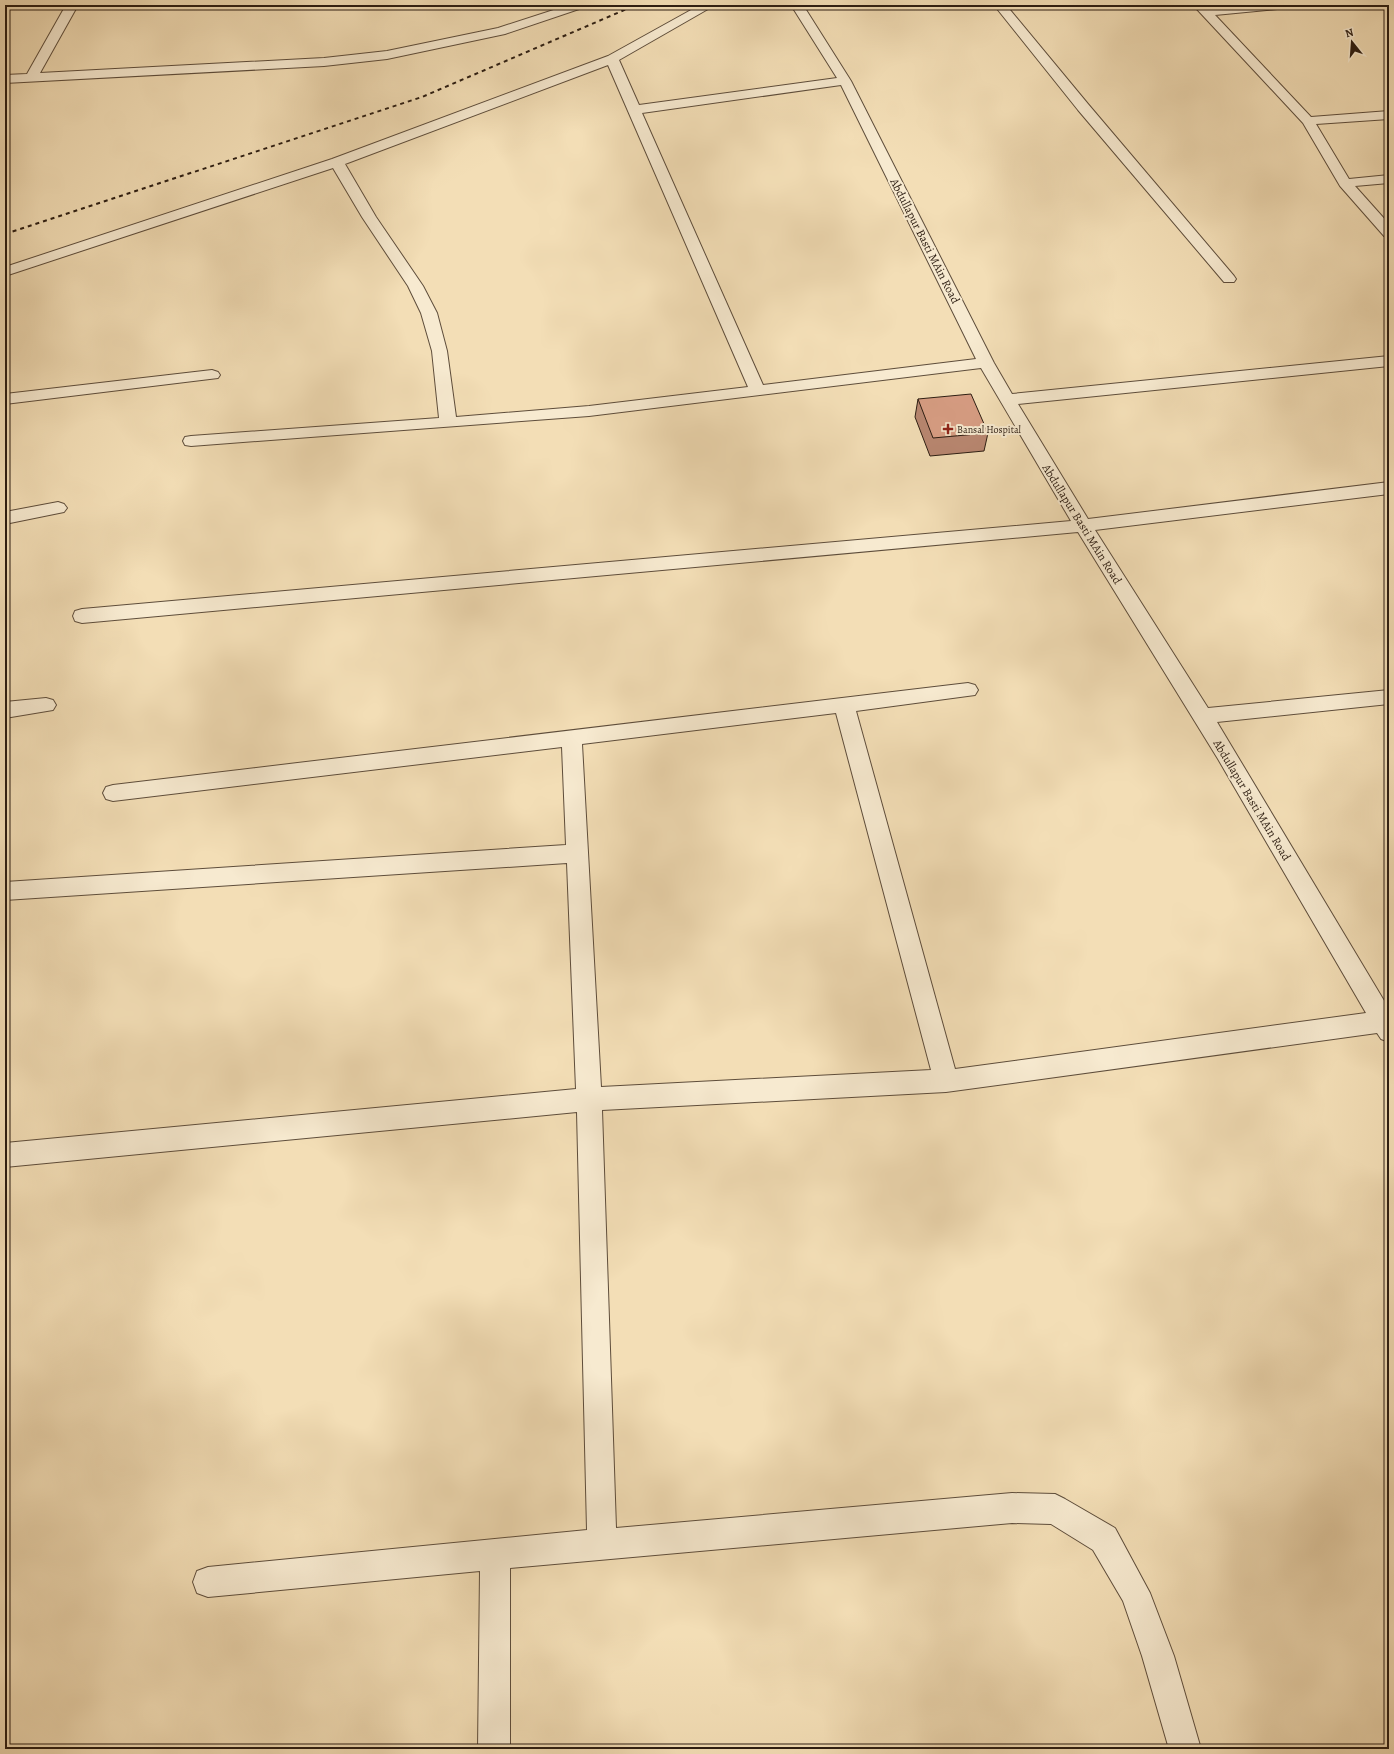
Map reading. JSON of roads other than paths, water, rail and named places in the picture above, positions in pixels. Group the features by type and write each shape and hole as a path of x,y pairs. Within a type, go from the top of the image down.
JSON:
{"street":[{"path":"31,78 60,29 72,5"},
{"path":"5,79 324,62 387,55 501,31 581,5"},
{"path":"5,272 337,162 612,59 709,5"},
{"name":"Abdullapur Basti MAin Road","path":"797,5 845,81 986,363 1007,400 1082,526 1202,716 1387,1024"},
{"path":"1000,5 1083,107 1229,279"},
{"path":"1202,8 1287,5"},
{"path":"1202,8 1308,121 1345,183 1389,234"},
{"path":"612,59 758,392"},
{"path":"634,110 845,81"},
{"path":"1308,121 1389,115"},
{"path":"337,162 373,224 418,291 427,309 434,326 440,354 448,423"},
{"path":"1345,183 1389,179"},
{"path":"1007,400 1389,361"},
{"path":"191,441 448,423 588,411 758,392 986,363"},
{"path":"5,398 212,375"},
{"path":"82,616 1082,526 1389,488"},
{"path":"5,518 58,508"},
{"path":"113,793 968,690"},
{"path":"1202,716 1389,697"},
{"path":"5,710 46,705"},
{"path":"844,705 946,1081"},
{"path":"572,738 589,1100 602,1544"},
{"path":"5,891 577,853"},
{"path":"5,1155 589,1100 946,1081 1387,1024"},
{"path":"208,1582 602,1544 1012,1508 1055,1509 1104,1539 1135,1593 1158,1656 1185,1749"},
{"path":"494,1749 495,1554"}],"railway":[{"path":"5,234 422,97 636,5"}],"place":[{"name":"Bansal Hospital","path":"948,429"}]}
